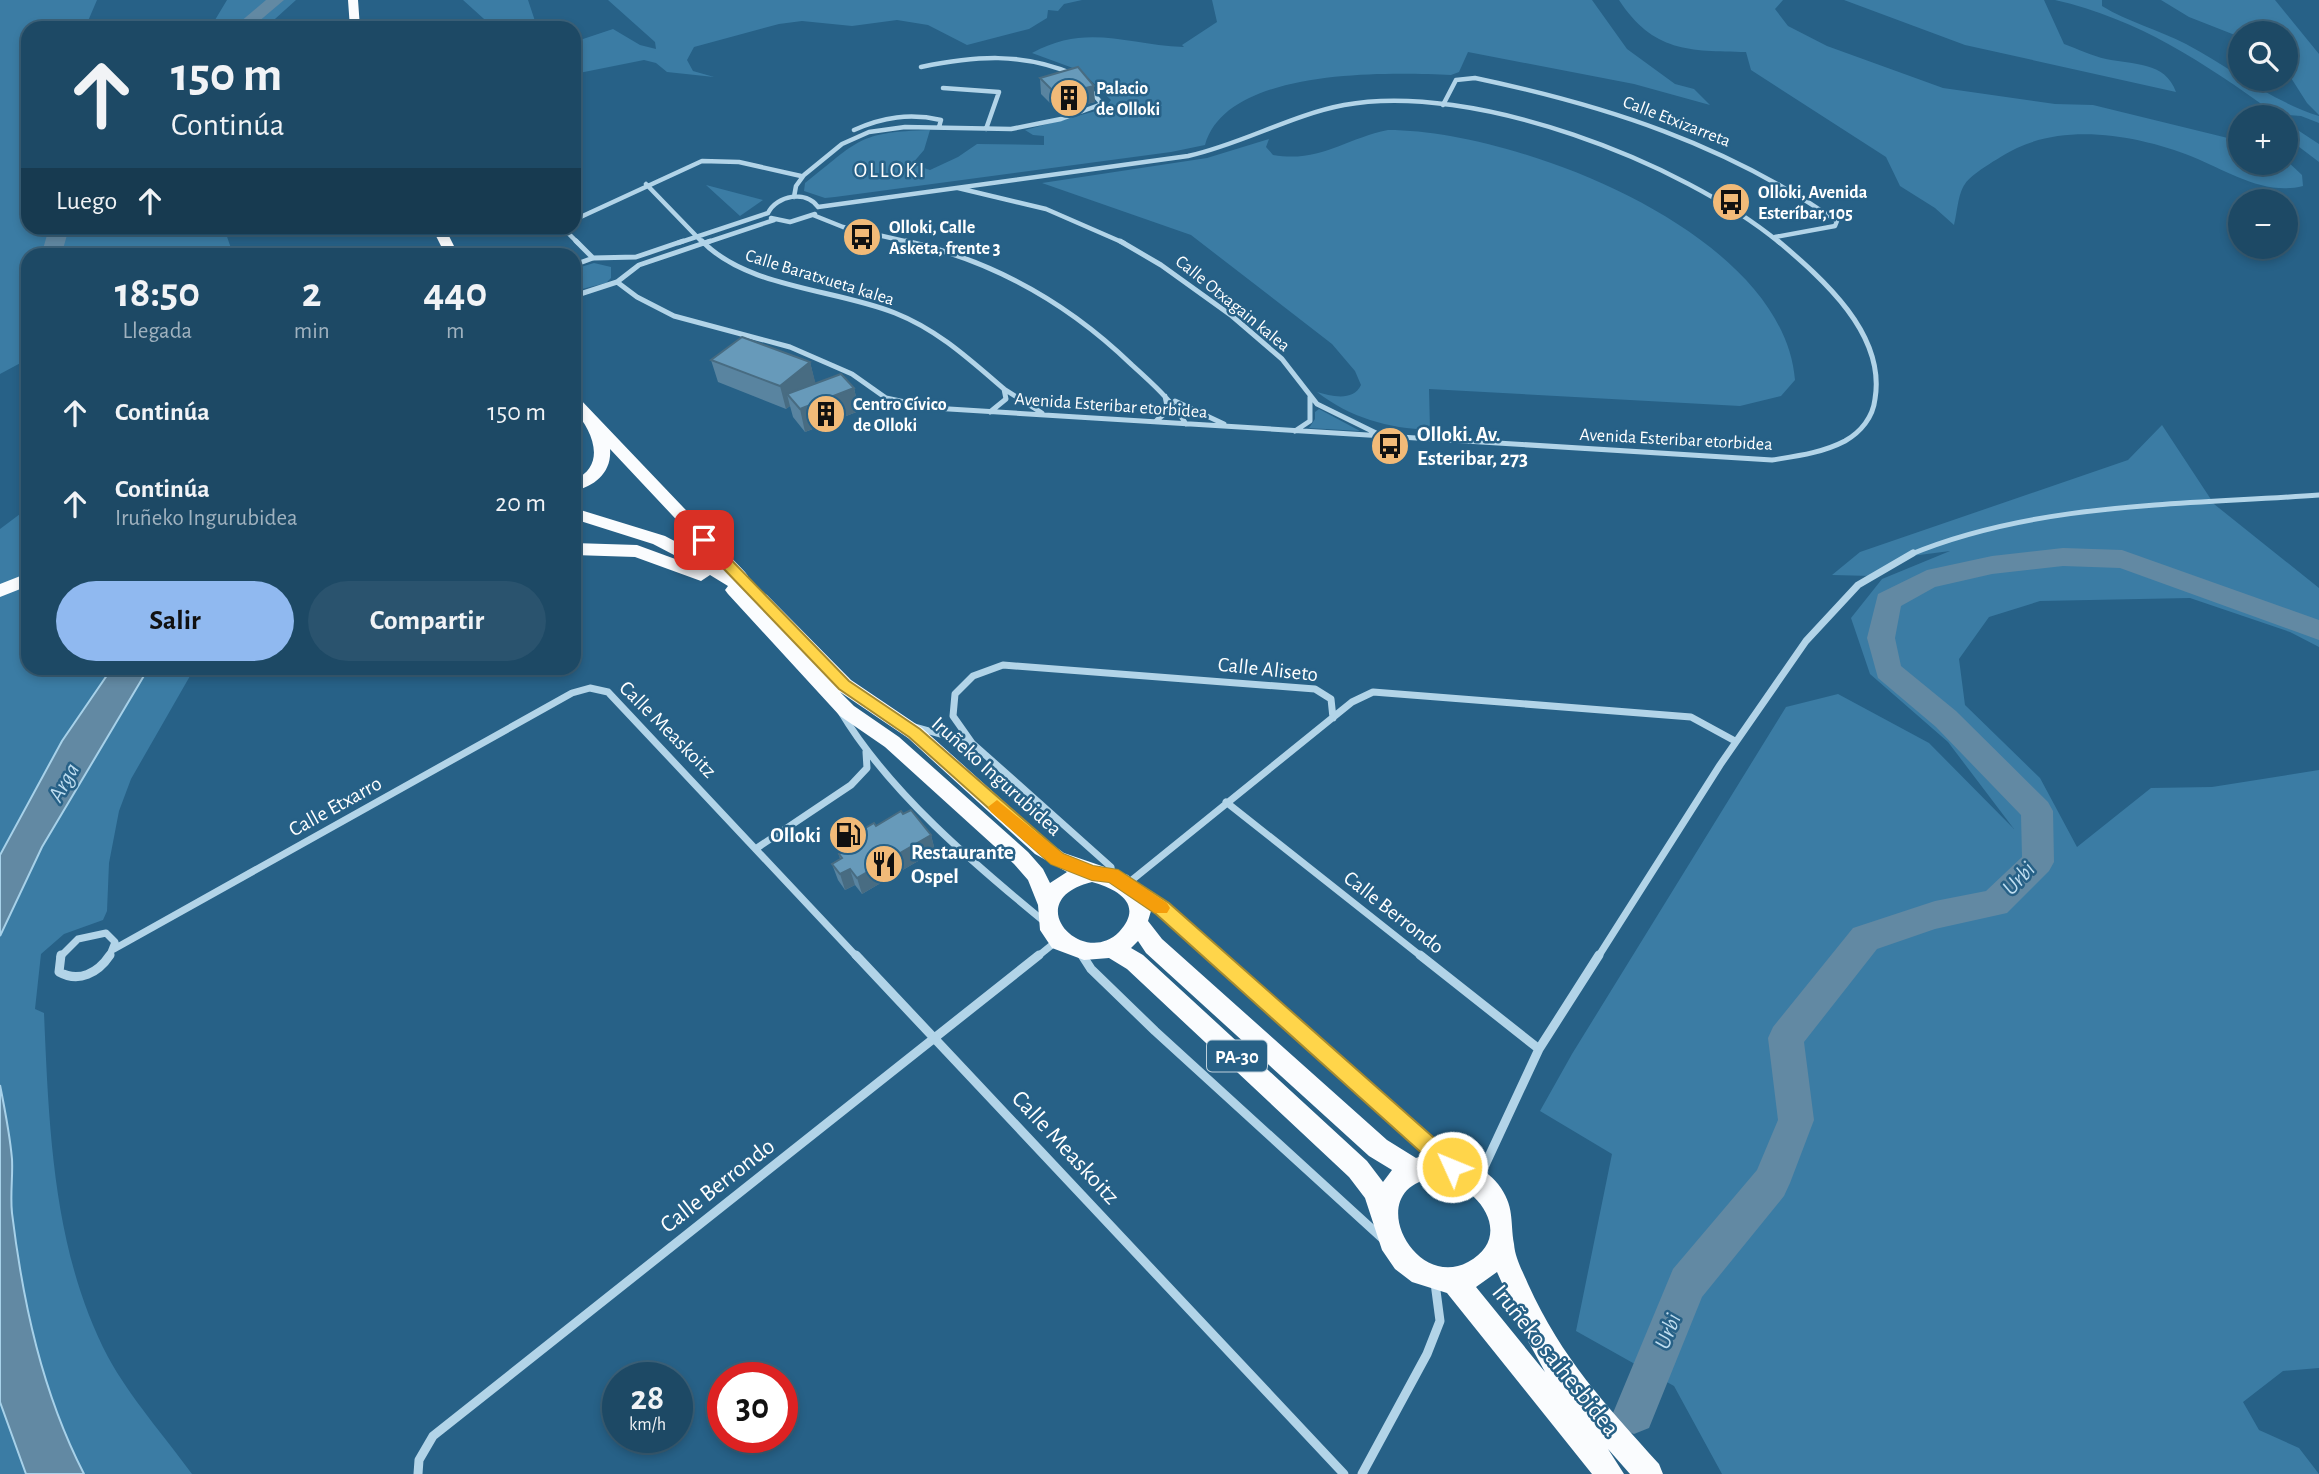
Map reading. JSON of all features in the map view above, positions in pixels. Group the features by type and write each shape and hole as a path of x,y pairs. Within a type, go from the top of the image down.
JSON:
{"highway":[{"path":"353,0 354,21"},
{"path":"581,409 755,603"},
{"path":"581,411 604,443 603,460 595,473 581,482"},
{"name":"Iruñeko Ingurubidea","path":"581,515 659,540 716,571 844,685 901,723 1042,848 1057,859 1117,881"},
{"path":"581,549 614,548 667,560 699,573 755,603"},
{"path":"0,591 21,582"},
{"name":"Iruñeko Ingurubidea","path":"755,603 832,696"},
{"path":"832,696 847,711 892,742 1021,858 1037,875 1052,922 1079,951 1095,953 1112,949 1124,942 1139,925 1141,917 1117,881 1073,877 1058,888 1052,922"},
{"name":"PA-30","path":"1139,925 1154,946 1378,1148 1414,1170"},
{"name":"PA-30","path":"1112,949 1135,962 1358,1168 1374,1189 1397,1252"},
{"path":"1385,1218 1388,1197 1398,1181 1414,1170 1433,1165 1452,1167 1478,1181 1498,1209 1502,1227 1500,1245 1492,1261 1480,1273 1445,1281 1420,1273 1397,1252"},
{"name":"Iruñeko saihesbidea","path":"1500,1245 1538,1335 1559,1369 1649,1474"},
{"name":"Iruñeko saihesbidea","path":"1445,1281 1609,1474"}],"street":[{"path":"921,67 974,56 1003,55 1045,61 1077,75"},
{"name":"Calle Etxizarreta","path":"1443,105 1456,80 1475,78 1612,111 1722,153 1791,189 1837,221 1835,226 1824,229 1776,237"},
{"path":"794,197 795,183 801,176 841,145 872,131 902,126 986,129 1025,127 1098,107 1102,104 1101,99 1085,83"},
{"path":"943,88 999,92 986,129"},
{"name":"Avenida Esteribar etorbidea","path":"617,282 637,297 674,316 812,355 852,374 886,398 933,408 1773,460 1814,454 1846,441 1867,423 1880,393 1877,370 1868,346 1837,300 1812,271 1776,237 1714,196 1623,153 1547,127 1443,105 1412,101 1356,104 1314,113 1253,138 1194,155 1138,165 943,187 818,207"},
{"path":"855,130 877,118 889,117 927,117 941,120 939,127"},
{"path":"581,216 646,184 702,161 722,158 764,171 801,176"},
{"path":"1008,198 1005,190 1016,179"},
{"name":"Calle Baratxueta kalea","path":"646,184 714,254 738,268 788,284 855,299 931,331 971,357 1004,389 1047,415"},
{"name":"Calle Otxagain kalea","path":"943,187 1008,198 1104,232 1172,269 1277,354 1292,368 1310,397 1340,417 1383,436"},
{"path":"581,262 593,258 636,257 768,213 772,204 794,197 813,200 818,207 813,215 799,221 774,220 703,243 625,273 617,282 581,294"},
{"path":"768,213 774,220"},
{"path":"813,215 843,228 956,255 1022,282 1087,322 1165,396 1186,424"},
{"path":"570,235 593,258"},
{"path":"615,258 626,265 625,273"},
{"path":"990,412 1006,399 1004,389"},
{"path":"1153,422 1164,417 1168,411 1165,396"},
{"path":"1165,396 1198,415 1232,427"},
{"path":"1295,431 1310,421 1310,397"},
{"path":"1478,1181 1539,1049 1735,741 1806,641 1858,585 1904,557 1974,532 2024,521 2091,512 2319,495"},
{"name":"Calle Aliseto","path":"972,743 957,729 951,715 952,700 969,680 985,670 1003,665 1315,689 1328,694 1334,701 1333,718"},
{"name":"Calle Measkoitz","path":"572,693 596,688 614,696 1344,1474"},
{"path":"1117,881 1226,802 1364,694 1381,692 1691,717 1735,741"},
{"name":"Calle Etxarro","path":"114,949 115,942 106,933 88,934 62,952 58,960 59,972 71,977 89,974 105,963 114,949 572,693"},
{"path":"832,696 866,750 912,800 1012,896 1052,922"},
{"path":"901,723 972,743 1111,867 1117,881 1162,908 1452,1167"},
{"path":"757,848 851,785 867,768 866,750"},
{"name":"Calle Berrondo","path":"1226,802 1539,1049"},
{"name":"Calle Berrondo","path":"418,1474 419,1460 433,1436 935,1039 1052,922"},
{"path":"1079,951 1091,969 1146,1022 1397,1252"},
{"path":"1362,1474 1427,1354 1440,1321 1445,1281"}],"shaded area":[{"path":"0,0 97,0 88,21 21,21 21,235 226,235 231,248 21,248 21,363 0,374"},
{"path":"227,0 296,0 273,21 215,20"},
{"path":"463,0 528,0 535,21 486,21"},
{"path":"608,0 1082,0 1064,4 1058,11 1048,10 1047,18 1029,29 967,45 928,25 897,20 852,26 802,21 779,24 694,47 687,60 693,71 714,77 667,72 656,63 644,60 581,73 581,40 613,29 640,45 656,49 655,42"},
{"path":"1212,0 1592,0 1627,49 1675,84 1694,89 1710,105 1634,84 1468,52 1459,72 1451,75 1350,76 1311,80 1275,88 1243,101 1219,120 1205,145 1171,152 835,197 825,198 804,191 805,183 849,148 887,133 930,130 924,150 912,164 930,170 958,157 977,144 1044,145 1044,136 1033,135 1025,130 1096,111 1102,112 1111,100 1081,71 1032,53 1052,44 1089,37 1184,47 1182,45 1217,22"},
{"path":"1619,0 1783,0 1775,9 1788,26 1827,46 1943,88 2055,104 2093,105 2228,138 2228,172 2193,157 2128,138 2082,134 2038,140 1997,159 1969,180 1959,198 1954,225 1935,208 1900,186 1886,157 1751,70 1746,52 1707,51 1674,45 1645,30"},
{"path":"1844,0 2044,0 2064,44 2101,58 2147,66 2164,75 2176,92 1965,45"},
{"path":"2055,0 2102,0 2102,6 2112,12 2186,44 2228,69 2228,80 2143,31 2086,8"},
{"path":"2161,0 2275,0 2292,21 2228,21 2228,32 2189,17"},
{"path":"2298,28 2319,54 2319,115 2298,89"},
{"path":"2243,91 2264,91 2292,105 2263,105"},
{"path":"2298,108 2319,116 2319,123 2298,116"},
{"path":"1388,130 1441,135 1503,148 1569,170 1635,199 1694,235 1744,278 1779,326 1795,380 1781,396 1740,406 1429,389 1430,430 1384,424 1343,409 1317,392 1347,396 1353,394 1361,385 1355,371 1332,344 1191,235 1042,183 1207,158 1269,139 1266,147 1273,155 1305,156"},
{"path":"2298,130 2319,144 2319,162 2298,146"},
{"path":"2298,171 2302,175 2303,186 2275,188 2234,175 2298,175"},
{"path":"706,185 763,200 740,216"},
{"path":"594,263 611,267 611,278 606,283 581,289 581,267"},
{"path":"1319,409 1360,431 1309,428 1315,419 1315,412"},
{"path":"2162,425 2214,504 2319,588 2319,647 2290,632 2190,598 2040,601 1989,617 1959,659 1965,705 2040,778 2077,847 2151,788 2212,787 2319,770 2319,1368 2283,1371 2243,1402 2259,1430 2299,1448 2319,1474 1722,1474 1674,1386 1576,1331 1612,1154 1540,1111 1572,1054 1786,707 1838,694 1929,743 2014,829 1948,742 1870,674 1851,618 1882,579 1950,551 1904,557 1872,576 1832,575 1860,552 2128,460"},
{"path":"21,513 21,675 108,675 62,741 0,855 0,529"},
{"path":"144,675 191,675 131,779 119,811 109,863 107,911 103,920 64,934 41,954 35,1009 44,1013 48,1101 57,1189 65,1233 90,1317 117,1372 192,1474 84,1474 69,1445 42,1372 24,1291 11,1209 12,1161 0,1085 0,936 42,847"},
{"path":"0,1402 26,1474 0,1474"}],"water":[{"path":"107,675 144,675 42,847 0,936 0,855 62,741"},
{"path":"0,1085 12,1159 12,1213 29,1314 36,1346 57,1411 84,1474 26,1474 0,1402"}],"building":[{"path":"1078,67 1094,86 1057,95 1040,78"},
{"path":"742,337 810,362 780,386 711,360"},
{"path":"841,374 854,388 800,409 787,394"},
{"path":"911,810 931,835 857,878 850,869 840,874 832,864 842,858 839,854 861,841 855,834 874,823 876,826 901,811 903,814"}],"waterway":[{"name":"Arga","path":"250,21 276,0"},
{"name":"Arga","path":"53,248 57,235"},
{"name":"Urbi","path":"1634,1413 1687,1283 1771,1183 1796,1120 1786,1038 1865,938 1935,915 1995,903 2038,862 2037,811 1946,719 1888,671 1881,638 1888,601 1927,579 1992,565 2063,557 2122,559 2319,630"}],"slow traffic":[{"path":"997,807 1057,859 1092,873 1112,876 1127,884 1135,894 1161,908"}],"place":[{"name":"Palacio de Olloki","path":"1069,98"},
{"name":"Olloki, Avenida Esteríbar, 105","path":"1731,202"},
{"name":"Olloki, Calle Asketa, frente 3","path":"862,237"},
{"name":"Centro Cívico de Olloki","path":"826,414"},
{"name":"Olloki. Av. Esteribar, 273","path":"1390,446"},
{"name":"Olloki","path":"848,835"},
{"name":"Restaurante Ospel","path":"884,864"}],"district":[{"name":"OLLOKI","path":"890,170"}],"route":[{"path":"704,540 844,685 915,733 1057,859 1092,873 1112,876 1127,884 1135,894 1162,908 1404,1121 1452,1167"}]}
